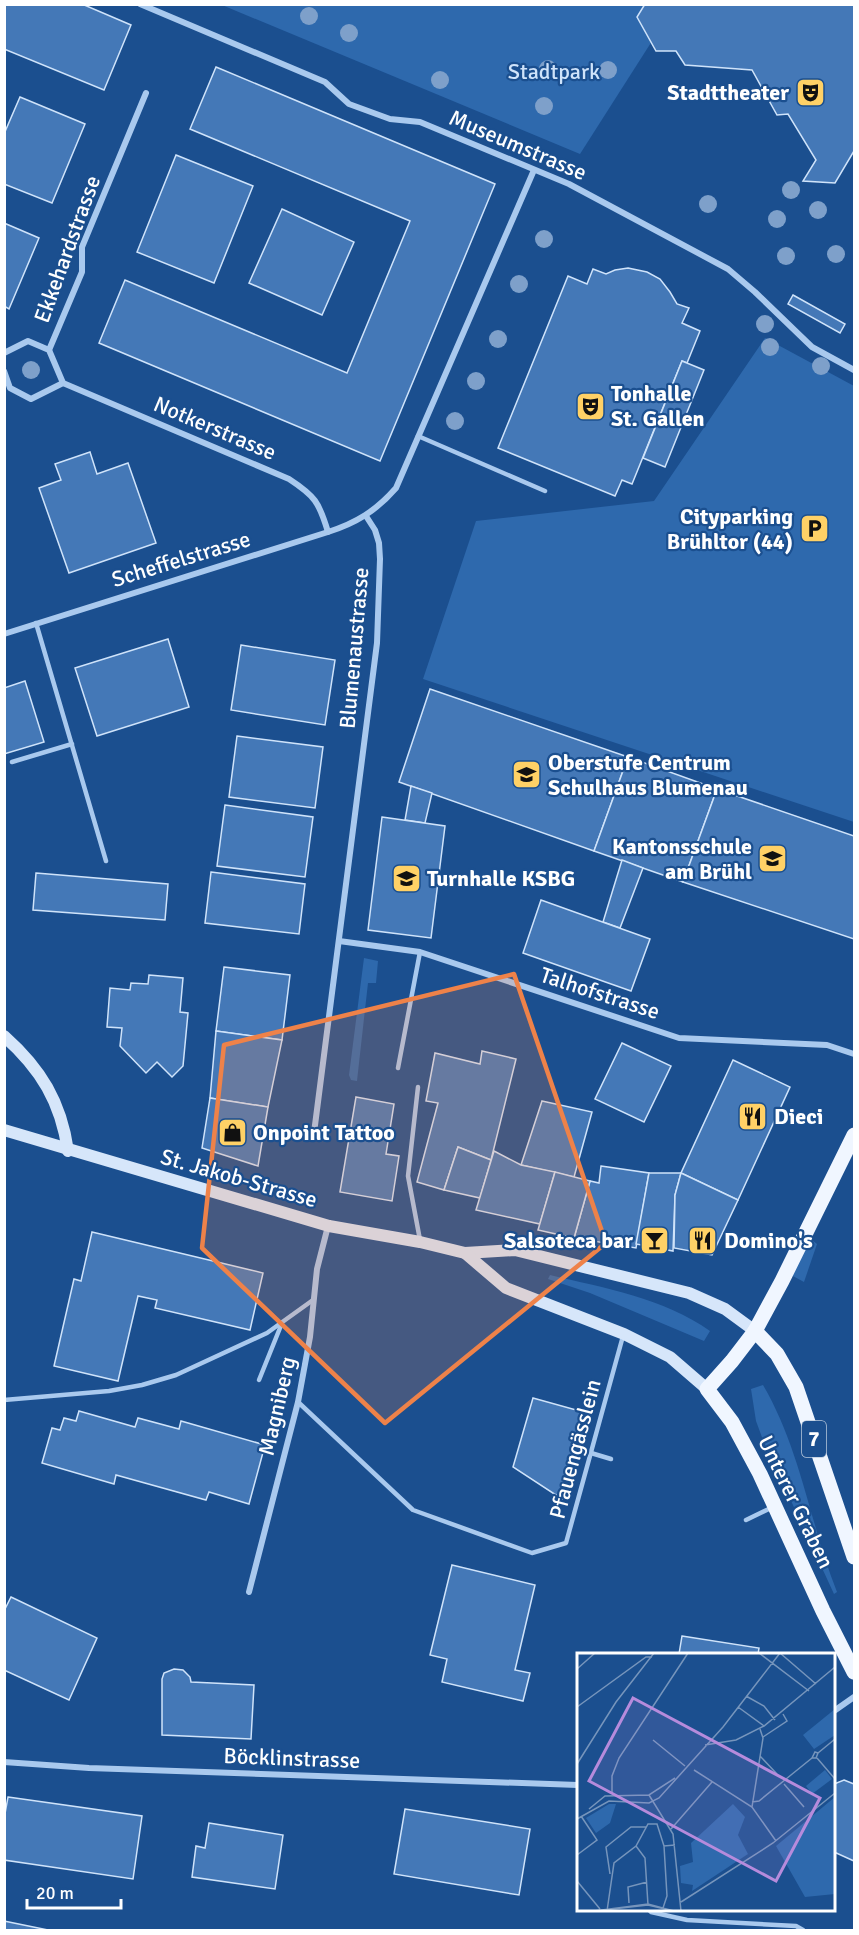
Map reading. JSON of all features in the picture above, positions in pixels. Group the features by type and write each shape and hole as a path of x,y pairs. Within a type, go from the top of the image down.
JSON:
{"main road":[{"path":"4,1036 43,1079 65,1124 68,1150"},
{"name":"St. Jakob-Strasse","path":"4,1130 328,1226 420,1242 465,1253 515,1250 689,1293 725,1309 755,1330"},
{"path":"707,1389 755,1330 855,1135"},
{"name":"St. Jakob-Strasse","path":"465,1253 507,1288 624,1334 670,1358 707,1389"},
{"name":"Unterer Graben","path":"755,1330 777,1354 796,1387 855,1557"},
{"name":"Unterer Graben","path":"707,1389 732,1422 855,1672"}],"street":[{"name":"Museumstrasse","path":"140,4 325,82 349,104 390,119 420,122 569,184 728,269 812,347 855,370"},
{"name":"Ekkehardstrasse","path":"49,350 82,272 82,246 146,93"},
{"path":"366,516 396,488 534,170"},
{"path":"4,353 28,341 49,350 63,383 32,399 9,388 4,371"},
{"name":"Notkerstrasse","path":"63,383 289,479 310,493 321,511 328,532"},
{"name":"Scheffelstrasse","path":"4,634 328,532 366,516"},
{"name":"Blumenaustrasse","path":"314,1133 377,643 380,559 377,537 366,516"},
{"name":"Talhofstrasse","path":"339,941 420,952 679,1038 827,1045 855,1054"},
{"name":"Magniberg","path":"249,1592 298,1402 310,1338 317,1269 328,1226"},
{"path":"835,1710 855,1697"},
{"name":"Böcklinstrasse","path":"4,1762 89,1768 577,1785"}],"lane":[{"path":"418,436 545,491"},
{"path":"36,623 106,861"},
{"path":"12,762 72,744"},
{"path":"398,1068 420,952"},
{"path":"418,1087 408,1176 420,1242"},
{"path":"4,1400 109,1391 142,1385 186,1370 267,1333 313,1300"},
{"path":"259,1380 283,1320"},
{"name":"Pfauengässlein","path":"298,1402 413,1510 532,1553 566,1543 624,1334"},
{"path":"591,1453 611,1459"},
{"path":"746,1520 775,1506"},
{"path":"650,1911 687,1920 796,1926 803,1930"}],"highlighted area":[{"path":"514,974 606,1243 385,1423 202,1248 224,1045"}],"green space":[{"name":"Stadtpark","path":"222,5 675,5 580,154"},
{"path":"765,338 854,386 854,822 423,679 476,521 654,501"},
{"path":"364,958 378,961 376,983 368,983 357,1081 351,1080 349,1075"},
{"path":"808,1237 817,1244 804,1282 791,1275"},
{"path":"550,1275 653,1302 673,1310 710,1331 704,1341 590,1293 548,1279"},
{"path":"763,1385 787,1435 796,1461 837,1592 834,1594 756,1421 751,1389"}],"building":[{"path":"4,4 82,4 131,25 104,90 4,49"},
{"name":"Stadttheater","path":"645,4 854,4 854,151 835,183 803,181 816,160 788,114 777,115 752,70 685,65 676,51 656,51 637,17"},
{"path":"216,67 495,184 380,461 99,343 125,280 347,373 410,221 190,129"},
{"path":"20,97 85,124 52,203 4,184 4,134"},
{"path":"176,155 253,186 214,283 137,252"},
{"path":"282,209 354,242 322,315 249,283"},
{"path":"4,223 39,238 9,309 4,306"},
{"name":"Tonhalle St. Gallen","path":"628,268 647,272 660,279 677,304 689,308 682,323 700,331 687,363 682,361 632,484 622,480 615,496 498,448 568,276 587,284 593,269 606,274"},
{"path":"793,295 845,324 840,333 788,304"},
{"path":"682,361 704,370 665,467 643,458"},
{"path":"90,452 97,474 128,463 156,543 69,573 39,488 61,480 55,464"},
{"path":"168,639 189,707 97,736 75,668"},
{"path":"241,645 335,660 325,725 231,710"},
{"path":"25,681 44,742 4,754 4,688"},
{"path":"430,689 628,757 594,851 399,782"},
{"path":"237,736 323,747 315,808 229,797"},
{"path":"628,757 717,789 683,882 594,851"},
{"path":"411,786 432,793 425,823 405,820"},
{"name":"Kantonsschule am Brühl","path":"717,789 854,836 854,939 683,882"},
{"path":"225,805 313,817 305,877 217,866"},
{"name":"Turnhalle KSBG","path":"382,817 445,826 431,938 368,930"},
{"path":"622,860 643,868 620,928 603,922"},
{"path":"211,872 305,884 299,934 205,923"},
{"path":"36,873 168,884 165,920 33,910"},
{"path":"541,900 650,939 631,991 523,953"},
{"path":"224,967 290,975 282,1040 216,1031"},
{"path":"149,975 183,978 180,1012 188,1013 183,1066 172,1077 157,1062 146,1073 120,1046 122,1028 107,1027 110,988 130,990 131,983 148,984"},
{"path":"216,1031 282,1040 268,1107 210,1098"},
{"path":"622,1043 671,1066 644,1122 595,1099"},
{"path":"482,1051 516,1059 491,1160 458,1147 444,1190 417,1182 438,1103 426,1101 435,1053 480,1064"},
{"path":"733,1060 790,1087 738,1200 681,1173"},
{"path":"356,1097 394,1104 386,1154 399,1156 392,1201 340,1192"},
{"path":"210,1098 268,1107 258,1166 202,1148"},
{"path":"542,1101 592,1112 574,1177 521,1165"},
{"path":"458,1147 491,1160 480,1198 444,1190"},
{"path":"494,1151 521,1165 555,1172 540,1224 476,1210"},
{"path":"601,1166 649,1173 636,1248 574,1238 590,1181 599,1183"},
{"path":"555,1172 590,1181 574,1238 538,1230"},
{"path":"649,1173 681,1173 675,1195 673,1251 636,1244"},
{"path":"681,1173 738,1200 712,1255 674,1248 675,1195"},
{"path":"92,1232 263,1273 250,1330 155,1308 157,1300 138,1296 118,1381 54,1366 74,1279 81,1281"},
{"path":"533,1398 587,1413 562,1499 513,1467"},
{"path":"79,1411 135,1427 138,1418 179,1429 181,1421 265,1445 249,1504 209,1492 206,1500 116,1475 114,1484 42,1463 52,1428 60,1430 64,1418 76,1421"},
{"path":"452,1565 535,1585 515,1670 530,1673 523,1701 442,1682 447,1659 430,1655"},
{"path":"11,1597 97,1638 69,1700 4,1670 4,1611"},
{"path":"682,1636 759,1648 758,1653 679,1653"},
{"path":"174,1669 183,1670 190,1677 191,1682 254,1685 251,1739 162,1735 162,1679 164,1673"},
{"path":"844,1780 854,1784 854,1861 835,1852 835,1784"},
{"path":"8,1797 142,1816 133,1879 4,1860 4,1819"},
{"path":"405,1809 530,1829 519,1895 394,1874"},
{"path":"209,1823 283,1835 275,1889 192,1877 196,1846 205,1848"},
{"path":"4,1921 48,1930 4,1930"}],"place":[{"name":"Stadttheater","path":"810,92"},
{"name":"Tonhalle St. Gallen","path":"590,406"},
{"name":"Cityparking Brühltor (44)","path":"814,529"},
{"name":"Oberstufe Centrum Schulhaus Blumenau","path":"527,775"},
{"name":"Kantonsschule am Brühl","path":"773,859"},
{"name":"Turnhalle KSBG","path":"406,878"},
{"name":"Dieci","path":"753,1116"},
{"name":"Onpoint Tattoo","path":"232,1132"},
{"name":"Salsoteca bar","path":"654,1240"},
{"name":"Domino's","path":"703,1240"}]}
